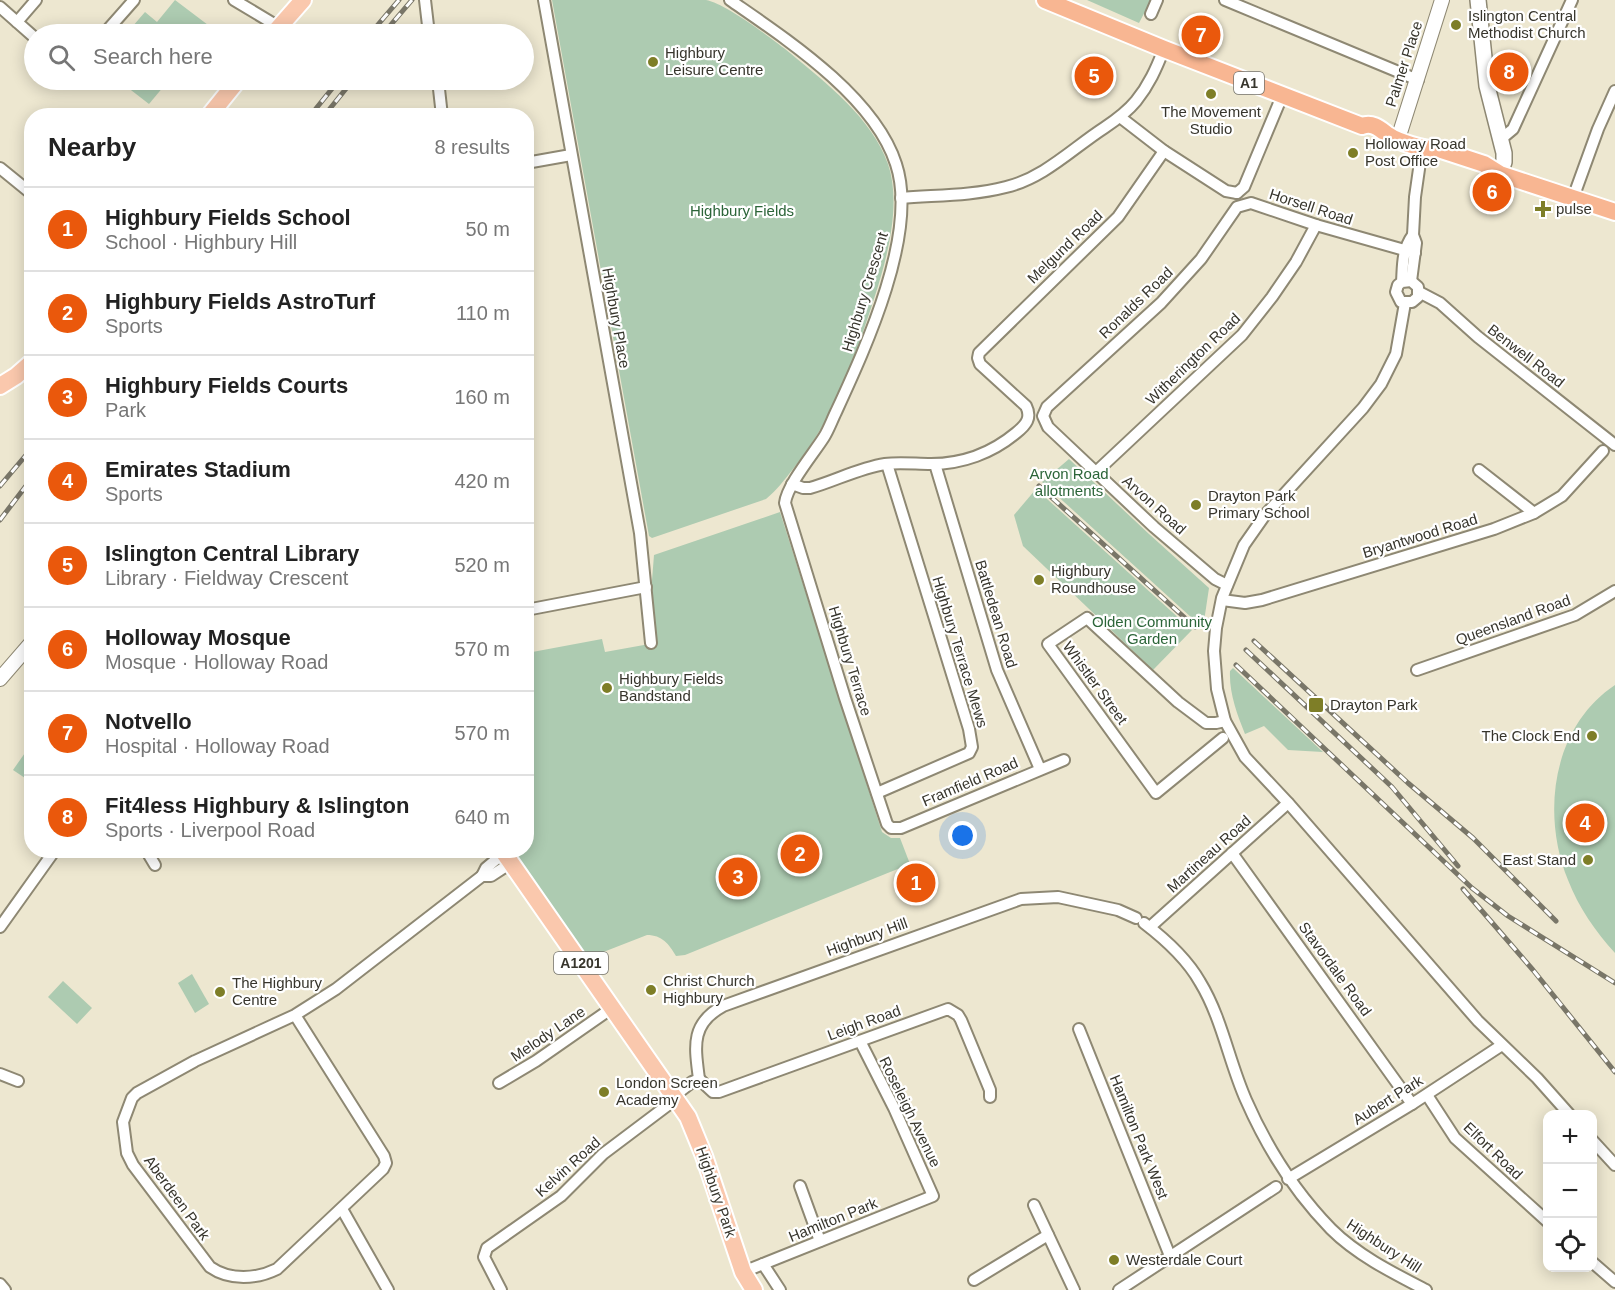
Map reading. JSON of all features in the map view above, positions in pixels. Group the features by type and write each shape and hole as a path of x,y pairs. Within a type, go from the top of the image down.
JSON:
{"highway":[{"name":"A1","path":"1045,0 1282,96 1362,126 1368,124 1383,129 1394,137 1425,149 1432,157 1482,174 1500,174 1615,212"}],"main road":[{"path":"282,24 303,0"},
{"path":"1478,0 1487,86 1504,158 1500,174"},
{"path":"215,108 229,90"},
{"path":"0,386 24,369"},
{"name":"A1201","path":"507,858 675,1098"},
{"name":"Highbury Park","path":"675,1098 688,1118 702,1150 743,1272 754,1290"}],"street":[{"path":"17,22 36,0"},
{"path":"113,24 134,0"},
{"path":"234,0 253,13 259,13 269,24"},
{"path":"425,0 428,24"},
{"name":"Highbury Place","path":"544,0 640,533 651,643"},
{"name":"Highbury Crescent","path":"730,0 804,52 854,99 880,132 889,148 897,166 901,198 900,233 895,255 864,352 826,434 792,484 785,503"},
{"path":"1151,14 1157,0"},
{"path":"1225,0 1418,80"},
{"name":"Palmer Place","path":"1394,137 1418,80 1442,0"},
{"path":"1501,139 1513,129 1572,0"},
{"path":"0,7 24,28"},
{"path":"901,198 946,197 1009,187 1044,170 1120,117 1137,100 1151,81 1164,49"},
{"path":"439,90 441,108"},
{"path":"1573,198 1598,129 1615,91"},
{"path":"1237,193 1244,187 1282,96"},
{"path":"1120,117 1164,151 1226,191 1237,193"},
{"path":"1407,282 1402,265 1410,252 1407,243 1413,235 1415,197 1425,149"},
{"name":"Melgund Road","path":"935,464 977,457 998,446 1026,424 1029,415 1026,406 980,364 978,358 980,353 1118,217 1164,151"},
{"path":"534,162 571,155"},
{"path":"0,168 24,188"},
{"path":"1237,193 1242,204"},
{"name":"Horsell Road","path":"1242,204 1251,202 1316,225 1410,252"},
{"name":"Ronalds Road","path":"1043,416 1047,407 1161,303 1200,259 1237,207 1242,204"},
{"name":"Witherington Road","path":"1096,472 1242,335 1296,262 1316,225"},
{"path":"1407,282 1416,285 1419,292 1414,301 1406,303 1398,299 1396,292 1398,285 1407,282"},
{"name":"Benwell Road","path":"1419,292 1440,303 1478,338 1615,445"},
{"path":"1406,303 1396,354 1381,384 1363,408 1256,526 1244,544 1227,585 1216,628 1214,651 1217,689 1225,721 1245,757 1288,803 1478,1021 1537,1078 1565,1110"},
{"name":"Arvon Road","path":"1043,416 1048,427 1154,527 1206,572 1227,585"},
{"name":"Bryantwood Road","path":"1222,600 1245,603 1262,600 1494,529 1534,513 1562,496 1603,451"},
{"path":"792,484 803,488 887,464 935,464"},
{"name":"Highbury Terrace Mews","path":"877,792 969,753 972,747 969,729 887,464"},
{"name":"Battledean Road","path":"935,464 997,670 1040,769"},
{"path":"1479,470 1534,513"},
{"name":"Highbury Terrace","path":"785,503 849,709 889,826"},
{"path":"534,608 646,587"},
{"name":"Queensland Road","path":"1417,670 1575,615 1615,591"},
{"name":"Whistler Street","path":"1223,738 1156,793 1048,644 1087,618 1178,702 1206,723 1225,721"},
{"path":"0,679 24,651"},
{"name":"Framfield Road","path":"889,826 895,829 901,828 1064,760"},
{"name":"Martineau Road","path":"1143,923 1232,853 1288,803"},
{"name":"Stavordale Road","path":"1232,853 1412,1104"},
{"path":"0,927 50,858"},
{"path":"150,858 154,865"},
{"name":"Aberdeen Park","path":"295,1015 384,1156 386,1163 383,1169 342,1209 277,1269 254,1277 216,1272 133,1165 127,1154 123,1122 132,1098 195,1061 295,1015 336,988 482,876 491,876 503,858"},
{"name":"Highbury Hill","path":"699,1079 696,1036 714,1011 733,1002 1021,899 1058,897 1118,910 1143,923 1179,955 1201,982 1213,1008 1246,1100 1288,1179 1331,1229 1396,1274 1426,1290"},
{"name":"Melody Lane","path":"499,1083 612,1008"},
{"name":"Leigh Road","path":"699,1079 716,1093 943,1011 954,1011 961,1020 990,1090 990,1097"},
{"name":"Hamilton Park West","path":"1079,1029 1170,1256"},
{"name":"Roseleigh Avenue","path":"860,1041 894,1108 933,1196"},
{"name":"Aubert Park","path":"1288,1179 1427,1095 1502,1045"},
{"path":"0,1074 18,1081"},
{"path":"675,1098 692,1082 699,1079"},
{"name":"Elfort Road","path":"1427,1095 1455,1138 1544,1218"},
{"name":"Kelvin Road","path":"501,1290 484,1257 487,1248 561,1196 603,1154 675,1098"},
{"path":"1597,1145 1615,1165"},
{"path":"800,1186 820,1241"},
{"path":"1119,1290 1276,1187"},
{"name":"Hamilton Park","path":"743,1272 933,1196"},
{"path":"1034,1205 1074,1290"},
{"path":"342,1209 388,1290"},
{"path":"974,1280 1048,1235"},
{"path":"763,1264 780,1290"},
{"path":"1597,1266 1615,1282"},
{"path":"0,1284 5,1290"}],"green space":[{"path":"175,0 207,24 135,24 145,12 157,22"},
{"name":"Highbury Fields","path":"552,0 706,0 725,8 783,47 846,103 871,131 881,147 888,164 892,184 894,205 892,226 876,293 843,386 816,437 781,484 766,499 652,538 649,536"},
{"path":"1087,0 1151,0 1139,23"},
{"path":"131,90 161,90 149,104"},
{"name":"Arvon Road allotments","path":"1069,459 1209,588 1203,628 1042,482"},
{"name":"Olden Community Garden","path":"1036,489 1192,630 1153,670 1023,546 1014,515"},
{"path":"780,512 882,832 891,838 900,838 910,864 685,955 676,956 665,941 647,935 588,958 518,858 534,858 534,652 602,639 605,652 655,643 651,593 654,555"},
{"path":"1233,668 1323,752 1288,750 1264,726 1245,734 1232,695 1230,671"},
{"name":"East Stand","path":"1615,685 1615,953 1588,919 1568,880 1555,828 1554,800 1565,748 1577,724 1594,703"},
{"path":"24,754 24,777 13,770"},
{"path":"192,974 209,1004 195,1013 178,983"},
{"path":"63,981 92,1008 77,1024 48,997"}],"railway":[{"path":"379,24 399,0"},
{"path":"392,24 412,0"},
{"path":"316,108 331,90"},
{"path":"330,108 345,90"},
{"path":"0,486 24,458"},
{"path":"1039,486 1195,627"},
{"path":"0,520 24,488"},
{"path":"1254,641 1408,783 1473,838 1556,921"},
{"path":"1246,650 1392,787 1458,866"},
{"path":"1236,665 1472,888 1508,916 1615,983"},
{"path":"1463,889 1533,970 1615,1072"}],"place":[{"name":"Islington Central Methodist Church","path":"1456,25"},
{"name":"Notvello","path":"1201,35"},
{"name":"Highbury Leisure Centre","path":"653,62"},
{"name":"Fit4less Highbury & Islington","path":"1509,72"},
{"name":"Islington Central Library","path":"1094,76"},
{"name":"The Movement Studio","path":"1211,94"},
{"name":"Holloway Road Post Office","path":"1353,153"},
{"name":"Holloway Mosque","path":"1492,192"},
{"name":"pulse","path":"1543,209"},
{"name":"Drayton Park Primary School","path":"1196,505"},
{"name":"Highbury Roundhouse","path":"1039,580"},
{"name":"Highbury Fields Bandstand","path":"607,688"},
{"name":"Drayton Park","path":"1316,705"},
{"name":"The Clock End","path":"1592,736"},
{"name":"Emirates Stadium","path":"1585,823"},
{"name":"Highbury Fields AstroTurf","path":"800,854"},
{"name":"East Stand","path":"1588,860"},
{"name":"Highbury Fields Courts","path":"738,877"},
{"name":"Highbury Fields School","path":"916,883"},
{"name":"Christ Church Highbury","path":"651,990"},
{"name":"The Highbury Centre","path":"220,992"},
{"name":"London Screen Academy","path":"604,1092"},
{"name":"Westerdale Court","path":"1114,1260"}]}
